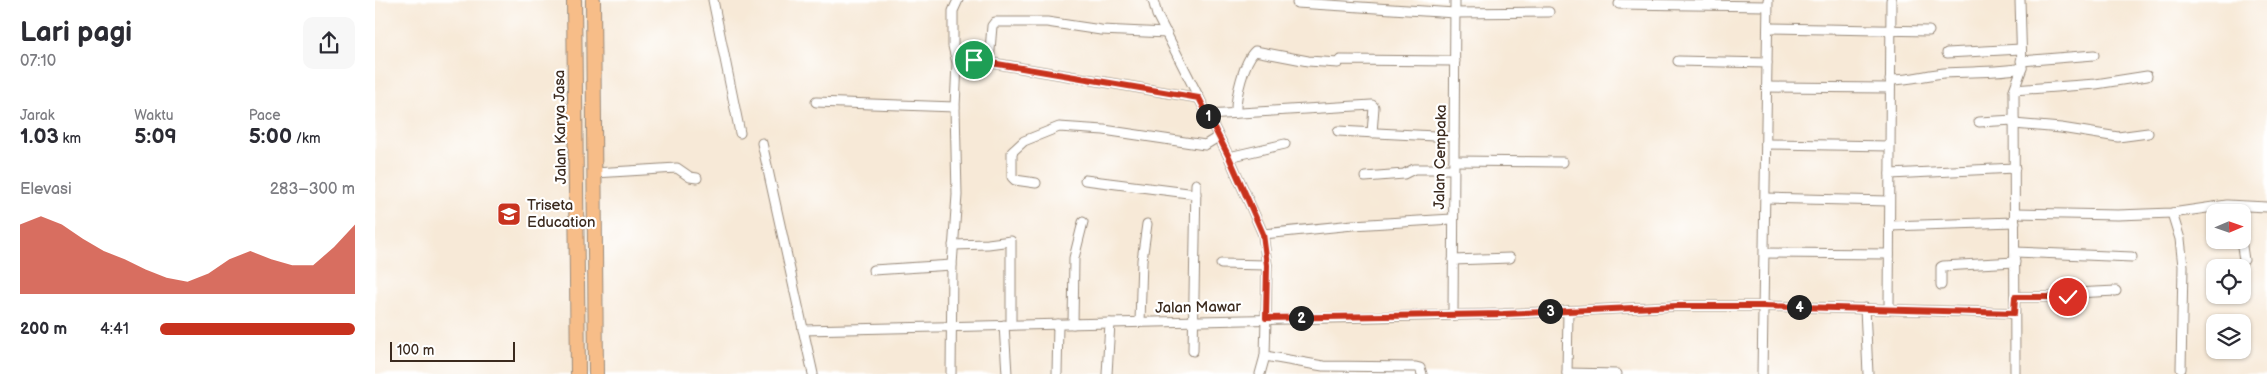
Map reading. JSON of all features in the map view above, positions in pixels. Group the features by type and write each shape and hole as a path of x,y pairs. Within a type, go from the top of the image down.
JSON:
{"highway":[{"name":"Jalan Karya Jasa","path":"574,0 578,374"},
{"path":"593,0 596,374"},
{"path":"578,306 595,305"}],"street":[{"path":"713,0 741,133"},
{"path":"951,374 951,265 957,195 955,107 957,63 953,46 953,11 958,0"},
{"path":"1153,0 1157,15 1229,157 1263,234 1267,265 1266,318 1265,356 1260,374"},
{"name":"Jalan Cempaka","path":"1453,315 1452,219 1455,0"},
{"path":"1889,309 1891,0"},
{"path":"2015,374 2014,90 2022,64 2020,0"},
{"path":"1297,3 1455,13 1549,12"},
{"path":"1619,4 1768,3 1762,374"},
{"path":"989,62 992,26 995,22 1047,22 1101,30 1167,33"},
{"path":"1768,28 1929,31"},
{"path":"1947,53 2021,49"},
{"path":"1236,113 1242,78 1251,55 1255,51 1321,62 1338,62 1340,60 1455,61"},
{"path":"1767,87 1890,84 1946,73 1984,73 2022,64 2094,55"},
{"path":"974,60 1199,98"},
{"path":"1678,61 1767,63"},
{"path":"2014,90 2081,86 2125,81 2147,76"},
{"path":"816,102 955,107"},
{"path":"1207,115 1372,105 1371,133"},
{"path":"1979,122 2014,122 2118,137 2148,133"},
{"path":"1036,183 1015,180 1012,177 1011,152 1024,141 1059,127 1104,130 1205,145 1219,137"},
{"path":"1338,131 1454,137"},
{"path":"761,143 813,374"},
{"path":"1229,157 1285,144"},
{"path":"1767,144 1890,146"},
{"path":"1365,177 1404,174 1414,169 1453,165 1563,162"},
{"path":"595,173 677,168 689,177 697,178"},
{"path":"1889,174 2015,168"},
{"path":"1085,180 1196,194"},
{"path":"1193,351 1196,184"},
{"path":"1766,198 1889,201"},
{"path":"2251,208 2267,207"},
{"path":"1889,226 2015,217 2172,213 2206,208"},
{"path":"2172,213 2180,239 2183,266 2181,369"},
{"path":"1263,234 1353,225 1452,219"},
{"path":"1073,324 1073,258 1083,222"},
{"path":"1140,322 1142,260 1147,224"},
{"path":"953,245 989,244 1011,240 1007,374"},
{"path":"1765,253 1889,254"},
{"path":"1941,285 1941,267 1943,266 2015,257 2132,257"},
{"path":"1453,260 1510,258"},
{"path":"1221,264 1267,265"},
{"path":"873,270 951,265"},
{"path":"2015,297 2068,297 2075,292 2116,291"},
{"name":"Jalan Mawar","path":"803,330 950,325 1453,315 1677,306 1865,308 2014,313"},
{"path":"1865,308 1869,374"},
{"path":"1568,310 1567,374 1617,374"},
{"path":"1107,374 1110,323"},
{"path":"1057,324 1057,374"},
{"path":"1265,356 1323,366 1416,367 1420,368 1421,374"}],"place":[{"name":"Triseta Education","path":"509,214"}],"route":[{"path":"974,60 1199,98 1229,157 1263,234 1267,265 1266,318 1503,314 1677,306 1763,306 2014,313 2015,297 2068,297"}]}
